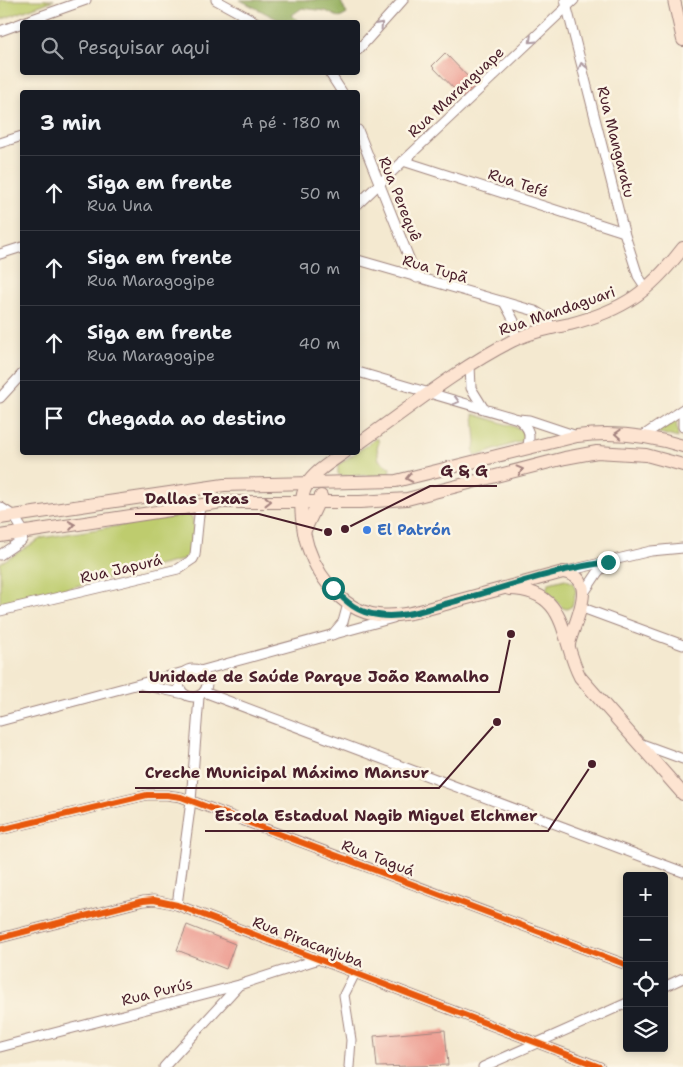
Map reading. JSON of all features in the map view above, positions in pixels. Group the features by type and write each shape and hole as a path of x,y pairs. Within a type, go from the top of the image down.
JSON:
{"main road":[{"path":"674,0 683,40"},
{"name":"Rua Mandaguari","path":"360,443 470,366 515,340 607,313 631,301 646,288 683,248"},
{"path":"0,518 224,485 386,482 424,475 577,436 616,433 644,435 683,446"},
{"path":"644,435 646,455"},
{"path":"0,536 200,505 244,501 385,501 424,495 581,454 614,452 646,455 678,463 683,451"},
{"path":"341,455 319,469 307,484 303,501 304,532 313,560 322,574 348,604 376,615 407,614 563,572 569,573 579,580 584,593 569,644"},
{"path":"304,532 328,483 332,461"},
{"path":"385,501 386,482"},
{"path":"542,599 541,588 548,576"},
{"path":"504,589 523,591 542,599 557,613 569,644 572,661 580,678 683,794"},
{"path":"557,613 567,614 580,608"}],"street":[{"path":"31,20 86,0"},
{"path":"216,0 252,20"},
{"path":"360,48 403,0"},
{"name":"Rua Maranguape","path":"360,202 569,2"},
{"name":"Rua Mangaratu","path":"569,2 624,232 638,276 646,288"},
{"path":"0,31 20,24"},
{"path":"334,75 341,90"},
{"name":"Rua Perequê","path":"360,135 417,278"},
{"path":"0,143 20,137"},
{"name":"Rua Tefé","path":"403,161 624,232"},
{"path":"0,254 20,248"},
{"name":"Rua Tupã","path":"360,261 541,313 552,328"},
{"path":"505,304 514,321 515,340"},
{"path":"470,366 471,388 484,409"},
{"path":"360,373 518,419 529,420 577,436"},
{"path":"0,398 20,376"},
{"path":"644,435 683,409"},
{"path":"683,414 683,427"},
{"path":"518,419 526,426 530,434 526,449"},
{"name":"Rua Japurá","path":"0,611 178,569 193,559 195,555 200,505"},
{"path":"0,507 14,516 24,532 22,540 0,555"},
{"path":"563,572 651,551 683,548"},
{"path":"584,593 598,572 608,562"},
{"path":"332,635 343,622 348,604"},
{"path":"580,608 683,645"},
{"path":"0,722 193,669 200,671 407,614"},
{"path":"177,905 191,801 202,694 207,680 220,664"},
{"path":"200,671 207,680"},
{"path":"184,672 179,681 184,694"},
{"path":"140,684 194,698 202,694 683,872"},
{"path":"637,743 683,759"},
{"name":"Rua Taguá","path":"0,830 147,796 167,795 191,801 623,963"},
{"name":"Rua Piracanjuba","path":"0,938 143,901 154,900 177,905 600,1067"},
{"name":"Rua Purús","path":"0,1047 239,985 319,959"},
{"path":"349,1067 351,1040 344,1002 346,990 355,973"},
{"path":"668,985 683,978"},
{"path":"668,980 674,982"},
{"path":"164,1067 239,985"},
{"path":"482,1067 623,1006"}],"green space":[{"path":"0,0 54,0 0,20"},
{"path":"240,0 340,0 347,14 340,18 326,11 302,8 292,15 297,20 279,20"},
{"path":"474,414 518,428 524,433 522,441 476,456 473,449 476,444"},
{"path":"676,418 678,438 656,432"},
{"path":"377,438 379,442 377,448 379,460 390,468 389,475 341,476 338,474 338,465 352,455 360,455 360,450"},
{"path":"186,515 192,517 193,534 189,552 182,560 0,605 0,563 42,538"},
{"path":"565,579 573,583 576,591 572,606 567,609 563,608 546,590 549,583"}],"building":[{"path":"445,53 475,84 461,96 432,66"},
{"path":"187,925 235,944 226,969 177,950"},
{"path":"445,1030 448,1065 377,1067 374,1036"}],"cycle path":[{"path":"0,830 147,795 181,797 623,963"},
{"path":"0,938 143,901 154,900 177,905 600,1067"}],"place":[{"name":"G & G","path":"345,529"},
{"name":"El Patrón","path":"367,530"},
{"name":"Dallas Texas","path":"328,532"},
{"name":"Unidade de Saúde Parque João Ramalho","path":"511,634"},
{"name":"Creche Municipal Máximo Mansur","path":"497,722"},
{"name":"Escola Estadual Nagib Miguel Elchmer","path":"592,764"}],"route":[{"path":"333,588 348,604 365,613 385,616 407,614 504,589 513,584 608,562"}]}
